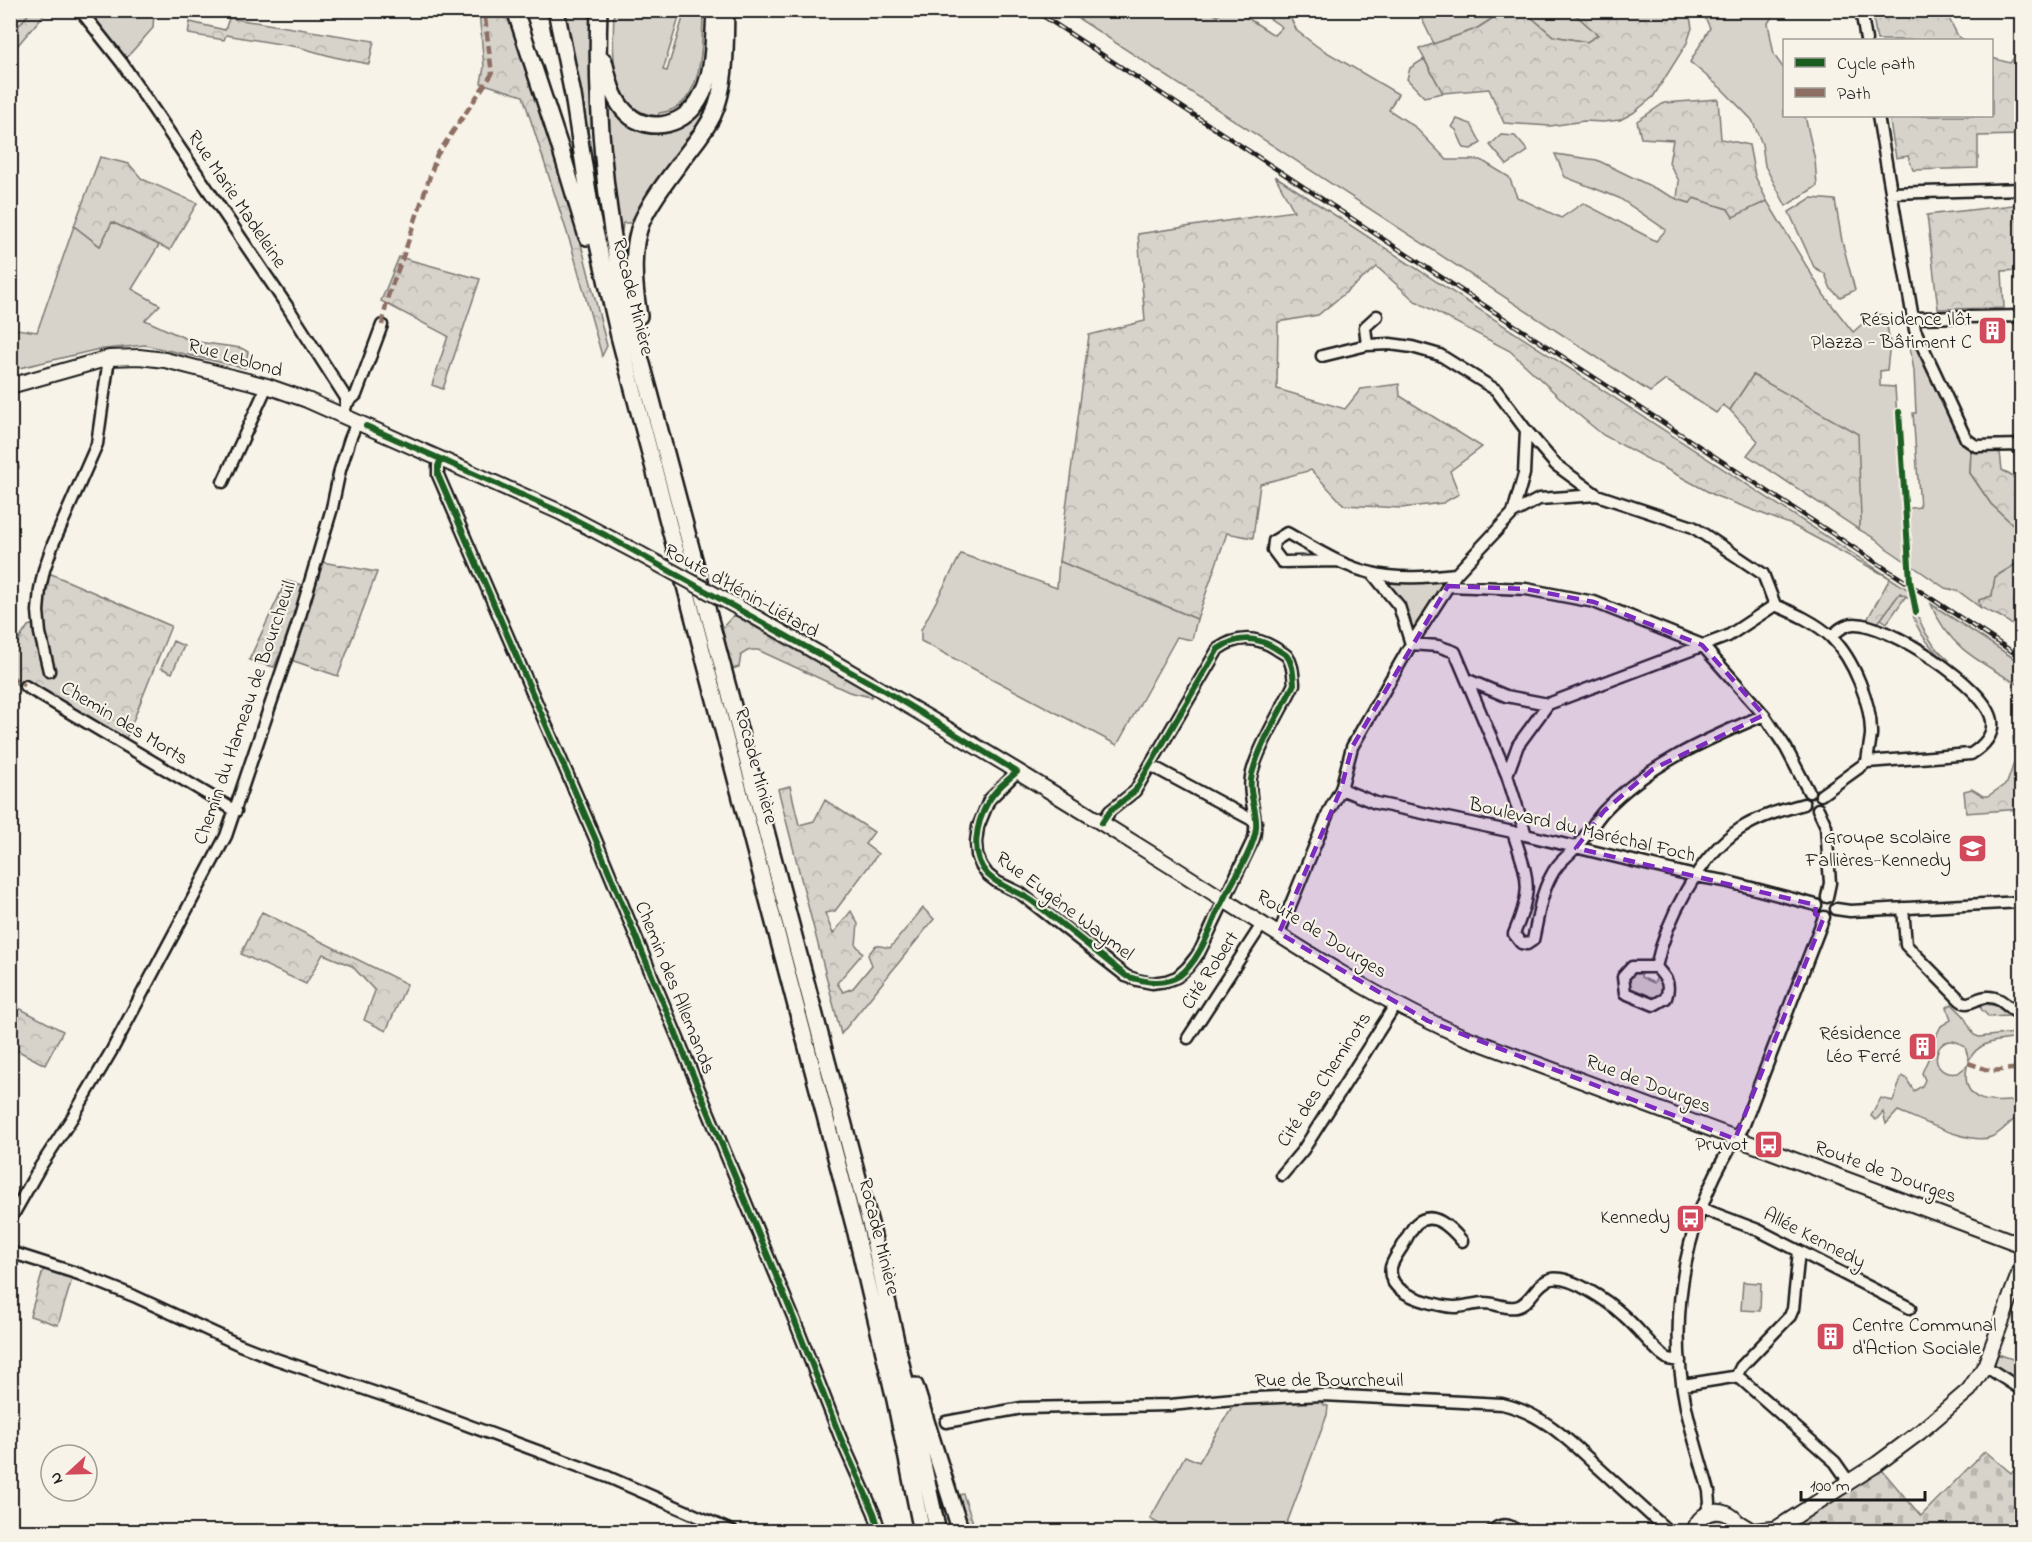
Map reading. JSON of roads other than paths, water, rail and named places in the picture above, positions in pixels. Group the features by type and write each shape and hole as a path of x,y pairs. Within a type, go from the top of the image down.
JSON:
{"highway":[{"path":"515,10 576,199 602,295 619,336"},
{"name":"Rocade Minière","path":"556,10 571,86 592,218 619,336 853,1222 895,1400 922,1532"},
{"name":"Rocade Minière","path":"598,10 601,145 610,222 620,273 871,1227 938,1532"},
{"path":"598,32 608,79 619,105 639,121 650,125 666,124 688,114 703,94 711,67 715,10"},
{"path":"650,393 651,372 641,328 635,282 641,222 655,197 705,131 714,113 720,97 726,10"},
{"path":"871,1227 923,1412 961,1532"},
{"path":"895,1400 893,1420 913,1532"}],"main road":[{"name":"Rue Leblond","path":"10,386 109,358 140,357 165,360 267,386 344,409 357,422 441,459"},
{"name":"Route d'Hénin-Liétard","path":"441,459 560,512 741,609 885,691 1085,812"},
{"name":"Route de Dourges","path":"1085,812 1396,1004 1459,1035 1547,1068"},
{"name":"Rue de Dourges","path":"1547,1068 1735,1139"},
{"name":"Route de Dourges","path":"1735,1139 2022,1245"},
{"path":"1692,1530 1706,1514 1714,1511 1725,1512 1734,1517 1740,1527 1752,1531 1772,1530 1849,1482 1952,1407 1969,1390 1985,1366 2022,1266"}],"street":[{"name":"Rue Marie Madeleine","path":"80,10 122,63 243,241 346,398 344,409"},
{"path":"1861,10 1866,39"},
{"path":"1878,117 1915,330 1962,435 1969,443 1977,446 2022,445"},
{"path":"1891,193 2022,189"},
{"path":"1367,345 1365,327 1377,316"},
{"path":"1912,318 2022,316"},
{"path":"344,409 356,395 382,325"},
{"path":"1322,356 1367,345 1390,344 1440,355 1496,390 1556,465 1597,495 1693,527 1763,574 1775,605 1817,626 1831,637 1851,664 1866,699 1871,734 1867,762"},
{"path":"49,671 40,633 38,611 40,589 53,544 93,459 109,358"},
{"path":"223,482 267,386"},
{"name":"Chemin du Hameau de Bourcheuil","path":"10,1220 112,1050 214,860 236,811 297,626 332,508 340,470 357,422"},
{"path":"1513,513 1524,474 1526,430"},
{"name":"Chemin des Allemands","path":"441,459 438,475 595,838 880,1532"},
{"path":"1279,933 1329,811 1341,789 1352,747 1411,644 1456,574 1513,513 1539,499 1597,495"},
{"path":"1338,561 1282,562 1273,550 1274,541 1287,533 1338,561 1372,573 1412,578 1456,574"},
{"path":"1372,573 1399,606 1411,644"},
{"path":"1448,586 1526,589 1593,602 1702,645 1764,715 1786,748 1809,792"},
{"path":"1468,680 1506,696 1548,704 1728,636 1775,605"},
{"path":"1821,795 1867,762 1971,754 1982,747 1990,735 1992,724 1989,710 1965,683 1911,646 1881,631 1855,624 1843,627 1831,637"},
{"path":"1102,823 1110,811 1134,791 1218,649 1229,642 1248,638 1266,643 1286,655 1293,669 1294,684 1256,761 1251,777 1250,787 1256,822"},
{"path":"1411,644 1438,646 1455,652 1507,775 1526,835"},
{"name":"Chemin des Morts","path":"25,686 236,811"},
{"path":"1507,775 1518,745 1548,704"},
{"path":"1514,832 1527,878 1528,895 1515,934 1521,943 1527,944 1533,940 1542,900 1559,862 1576,847 1604,811 1653,769 1712,737 1764,715"},
{"path":"1150,765 1256,822"},
{"name":"Rue Eugène Waymel","path":"1017,772 989,800 982,815 976,842 981,865 988,875 1032,901 1126,976 1152,982 1177,977 1198,953 1254,838 1256,822"},
{"name":"Boulevard du Maréchal Foch","path":"1341,789 1376,803 1514,832 1695,876 1725,881 1816,905"},
{"path":"1817,791 1821,795 1823,801 1818,809 1811,810 1804,804 1804,798 1809,792 1817,791"},
{"path":"1656,967 1660,946 1685,891 1704,862 1739,829 1781,810 1804,804"},
{"path":"1818,809 1826,826 1830,883 1827,897"},
{"path":"1827,897 1833,900 1836,909 1833,914 1824,917 1818,914 1816,905 1821,898 1827,897"},
{"path":"1836,909 1850,911 2022,902"},
{"path":"1903,909 1906,945 1964,1004 1978,999 1998,998 2022,1016"},
{"path":"1706,1514 1710,1503 1709,1491 1690,1422 1680,1361 1680,1315 1689,1244 1708,1188 1725,1152 1743,1127 1824,917"},
{"name":"Cité Robert","path":"1188,1038 1263,923"},
{"path":"1632,967 1656,967 1668,980 1669,989 1666,998 1654,1005 1624,993 1623,977 1632,967"},
{"name":"Cité des Cheminots","path":"1282,1175 1303,1150 1396,1004"},
{"name":"Allée Kennedy","path":"1700,1208 1758,1230 1910,1308"},
{"path":"1462,1241 1451,1227 1440,1221 1430,1219 1417,1224 1392,1263 1390,1274 1393,1283 1419,1299 1456,1308 1483,1303 1516,1307 1522,1305 1545,1281 1553,1279 1567,1281 1590,1292 1616,1309 1661,1354 1668,1359 1680,1361"},
{"path":"1736,1377 1741,1367 1790,1316 1793,1309 1799,1251"},
{"path":"10,1252 79,1274 134,1296 240,1345 276,1359 432,1412 608,1477 663,1499 734,1532"},
{"path":"1985,1366 2022,1390"},
{"path":"1683,1385 1736,1377 1835,1462 1849,1482"},
{"name":"Rue de Bourcheuil","path":"946,1422 1022,1408 1170,1405 1234,1399 1323,1395 1502,1404 1519,1408 1541,1418 1669,1532"},
{"path":"1709,1491 1725,1512"},
{"path":"1491,1532 1498,1526 1506,1525 1518,1532"}],"railway":[{"path":"1034,10 2022,658"}],"place":[{"name":"Résidence Ilôt Plazza - Bâtiment C","path":"1993,331"},
{"name":"Groupe scolaire Fallières-Kennedy","path":"1972,849"},
{"name":"Résidence Léo Ferré","path":"1922,1046"},
{"name":"Pruvot","path":"1769,1145"},
{"name":"Kennedy","path":"1691,1218"},
{"name":"Centre Communal d'Action Sociale","path":"1831,1337"}]}
